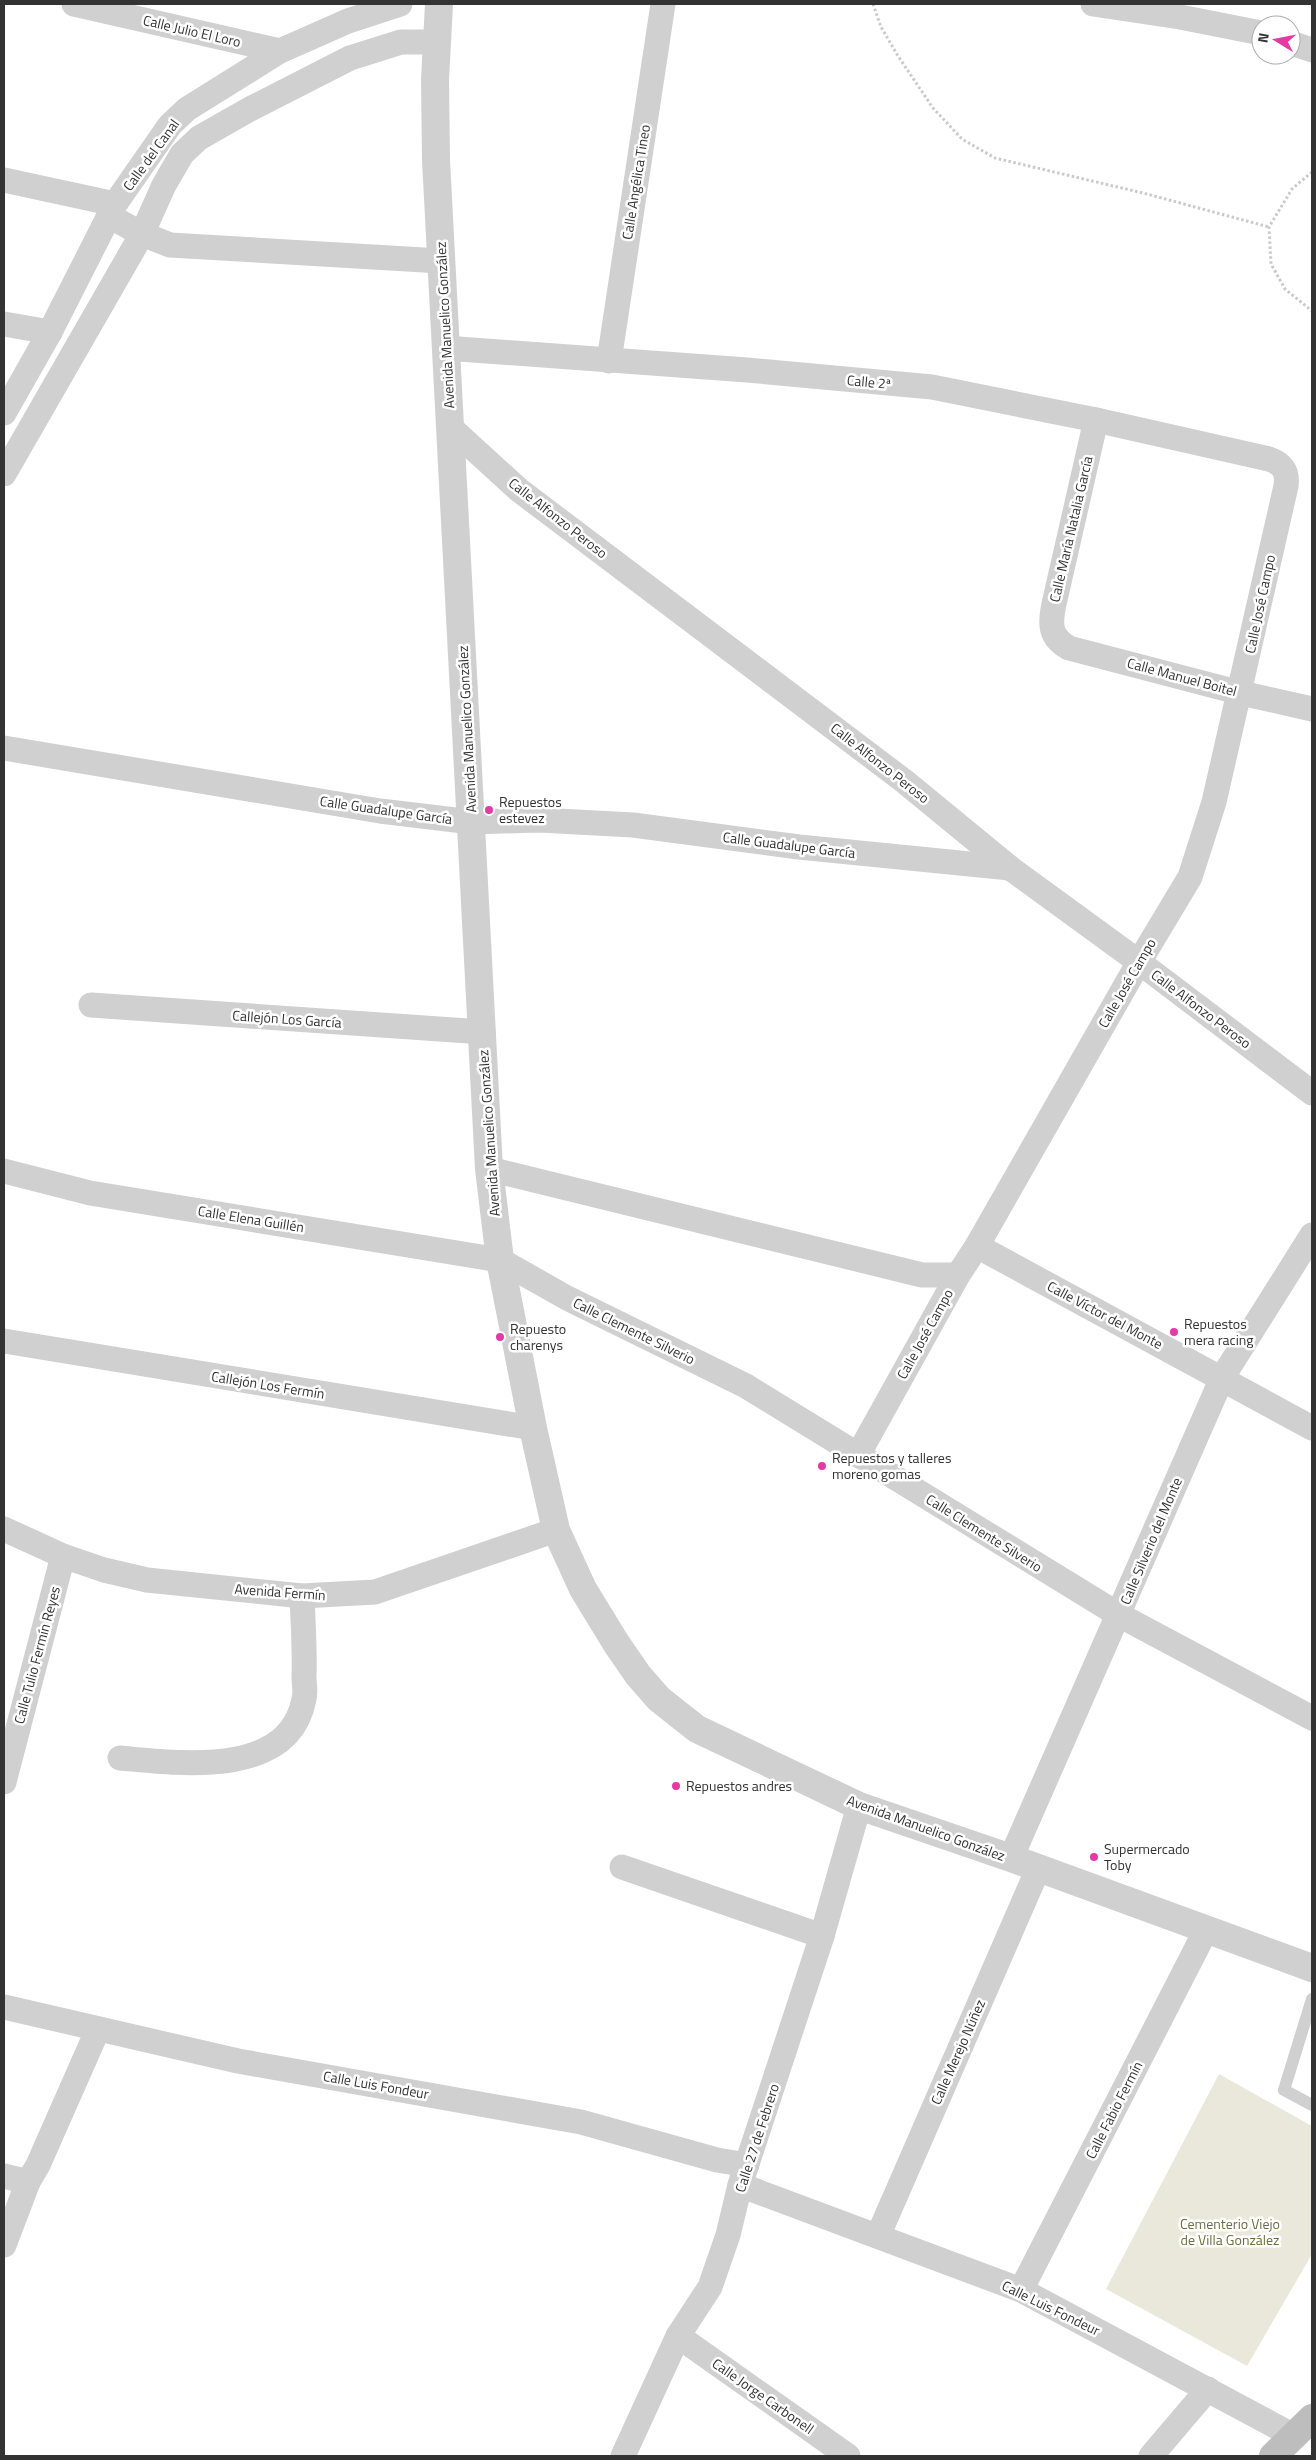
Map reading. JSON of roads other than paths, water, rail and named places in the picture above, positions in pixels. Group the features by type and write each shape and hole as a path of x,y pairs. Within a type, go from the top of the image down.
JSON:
{"main road":[{"path":"1273,2456 1303,2427"}],"street":[{"name":"Calle Julio El Loro","path":"74,4 280,51"},
{"name":"Calle del Canal","path":"4,413 50,332 112,210 176,119 187,109 280,51 348,21 400,4"},
{"name":"Avenida Manuelico González","path":"439,4 435,80 436,160 445,348 452,428 489,1170 500,1260 533,1428 556,1530 583,1589 638,1675 671,1710 697,1729 859,1806 1011,1858 1312,1968"},
{"name":"Calle Angélica Tineo","path":"610,361 663,4"},
{"path":"1093,4 1180,17 1251,32"},
{"path":"4,474 142,234 164,186 182,154 199,138 252,108 350,58 401,42 437,42"},
{"path":"4,180 112,210 142,234 170,245 441,261"},
{"path":"4,324 50,332"},
{"name":"Calle 2ª","path":"445,348 747,370 932,387 1096,420 1269,459 1279,462 1284,468"},
{"name":"Calle María Natalia García","path":"1055,638 1050,623 1096,420"},
{"name":"Calle Alfonzo Peroso","path":"452,428 519,490 841,732 1010,868 1139,962 1312,1093"},
{"name":"Calle José Campo","path":"858,1455 958,1275 977,1246 1139,962 1190,877 1214,802 1241,693 1286,486 1284,468"},
{"name":"Calle Manuel Boitel","path":"1055,638 1069,648 1241,693 1312,709"},
{"name":"Calle Guadalupe García","path":"4,748 380,811 472,822 539,820 632,825 799,846 1010,868"},
{"name":"Callejón Los García","path":"90,1005 483,1032"},
{"path":"489,1170 922,1275 958,1275"},
{"name":"Calle Elena Guillén","path":"4,1171 90,1193 500,1260"},
{"name":"Calle Silverio del Monte","path":"1011,1858 1222,1378 1312,1235"},
{"name":"Calle Víctor del Monte","path":"977,1246 1312,1428"},
{"name":"Calle Clemente Silverio","path":"500,1260 567,1298 746,1386 1119,1615 1312,1718"},
{"name":"Callejón Los Fermín","path":"4,1341 533,1428"},
{"name":"Avenida Fermín","path":"4,1529 63,1556 104,1570 146,1580 302,1596 375,1592 556,1530"},
{"name":"Calle Tulio Fermín Reyes","path":"4,1782 63,1556"},
{"path":"120,1758 196,1764 242,1759 278,1744 292,1728 305,1698 302,1596"},
{"name":"Calle 27 de Febrero","path":"623,2456 678,2336 710,2287 728,2235 744,2175 822,1936 859,1806"},
{"path":"622,1867 822,1936"},
{"name":"Calle Merejo Núñez","path":"878,2236 1038,1869"},
{"name":"Calle Fabio Fermín","path":"1021,2290 1206,1930"},
{"name":"Calle Luis Fondeur","path":"4,2007 238,2061 581,2122 717,2160 744,2175 878,2236 1021,2290 1208,2389 1303,2427"},
{"path":"4,2245 28,2182 38,2165 98,2029"},
{"path":"4,2176 28,2182"},
{"name":"Calle Jorge Carbonell","path":"678,2336 848,2456"},
{"path":"1151,2456 1208,2389"}],"lane":[{"path":"1312,1999 1284,2090 1312,2105"}],"place":[{"name":"Repuestos estevez","path":"489,810"},
{"name":"Repuestos mera racing","path":"1174,1332"},
{"name":"Repuesto charenys","path":"500,1337"},
{"name":"Repuestos y talleres moreno gomas","path":"822,1466"},
{"name":"Repuestos andres","path":"676,1786"},
{"name":"Supermercado Toby","path":"1094,1857"}],"park label":[{"name":"Cementerio Viejo de Villa González","path":"1230,2232"}]}
